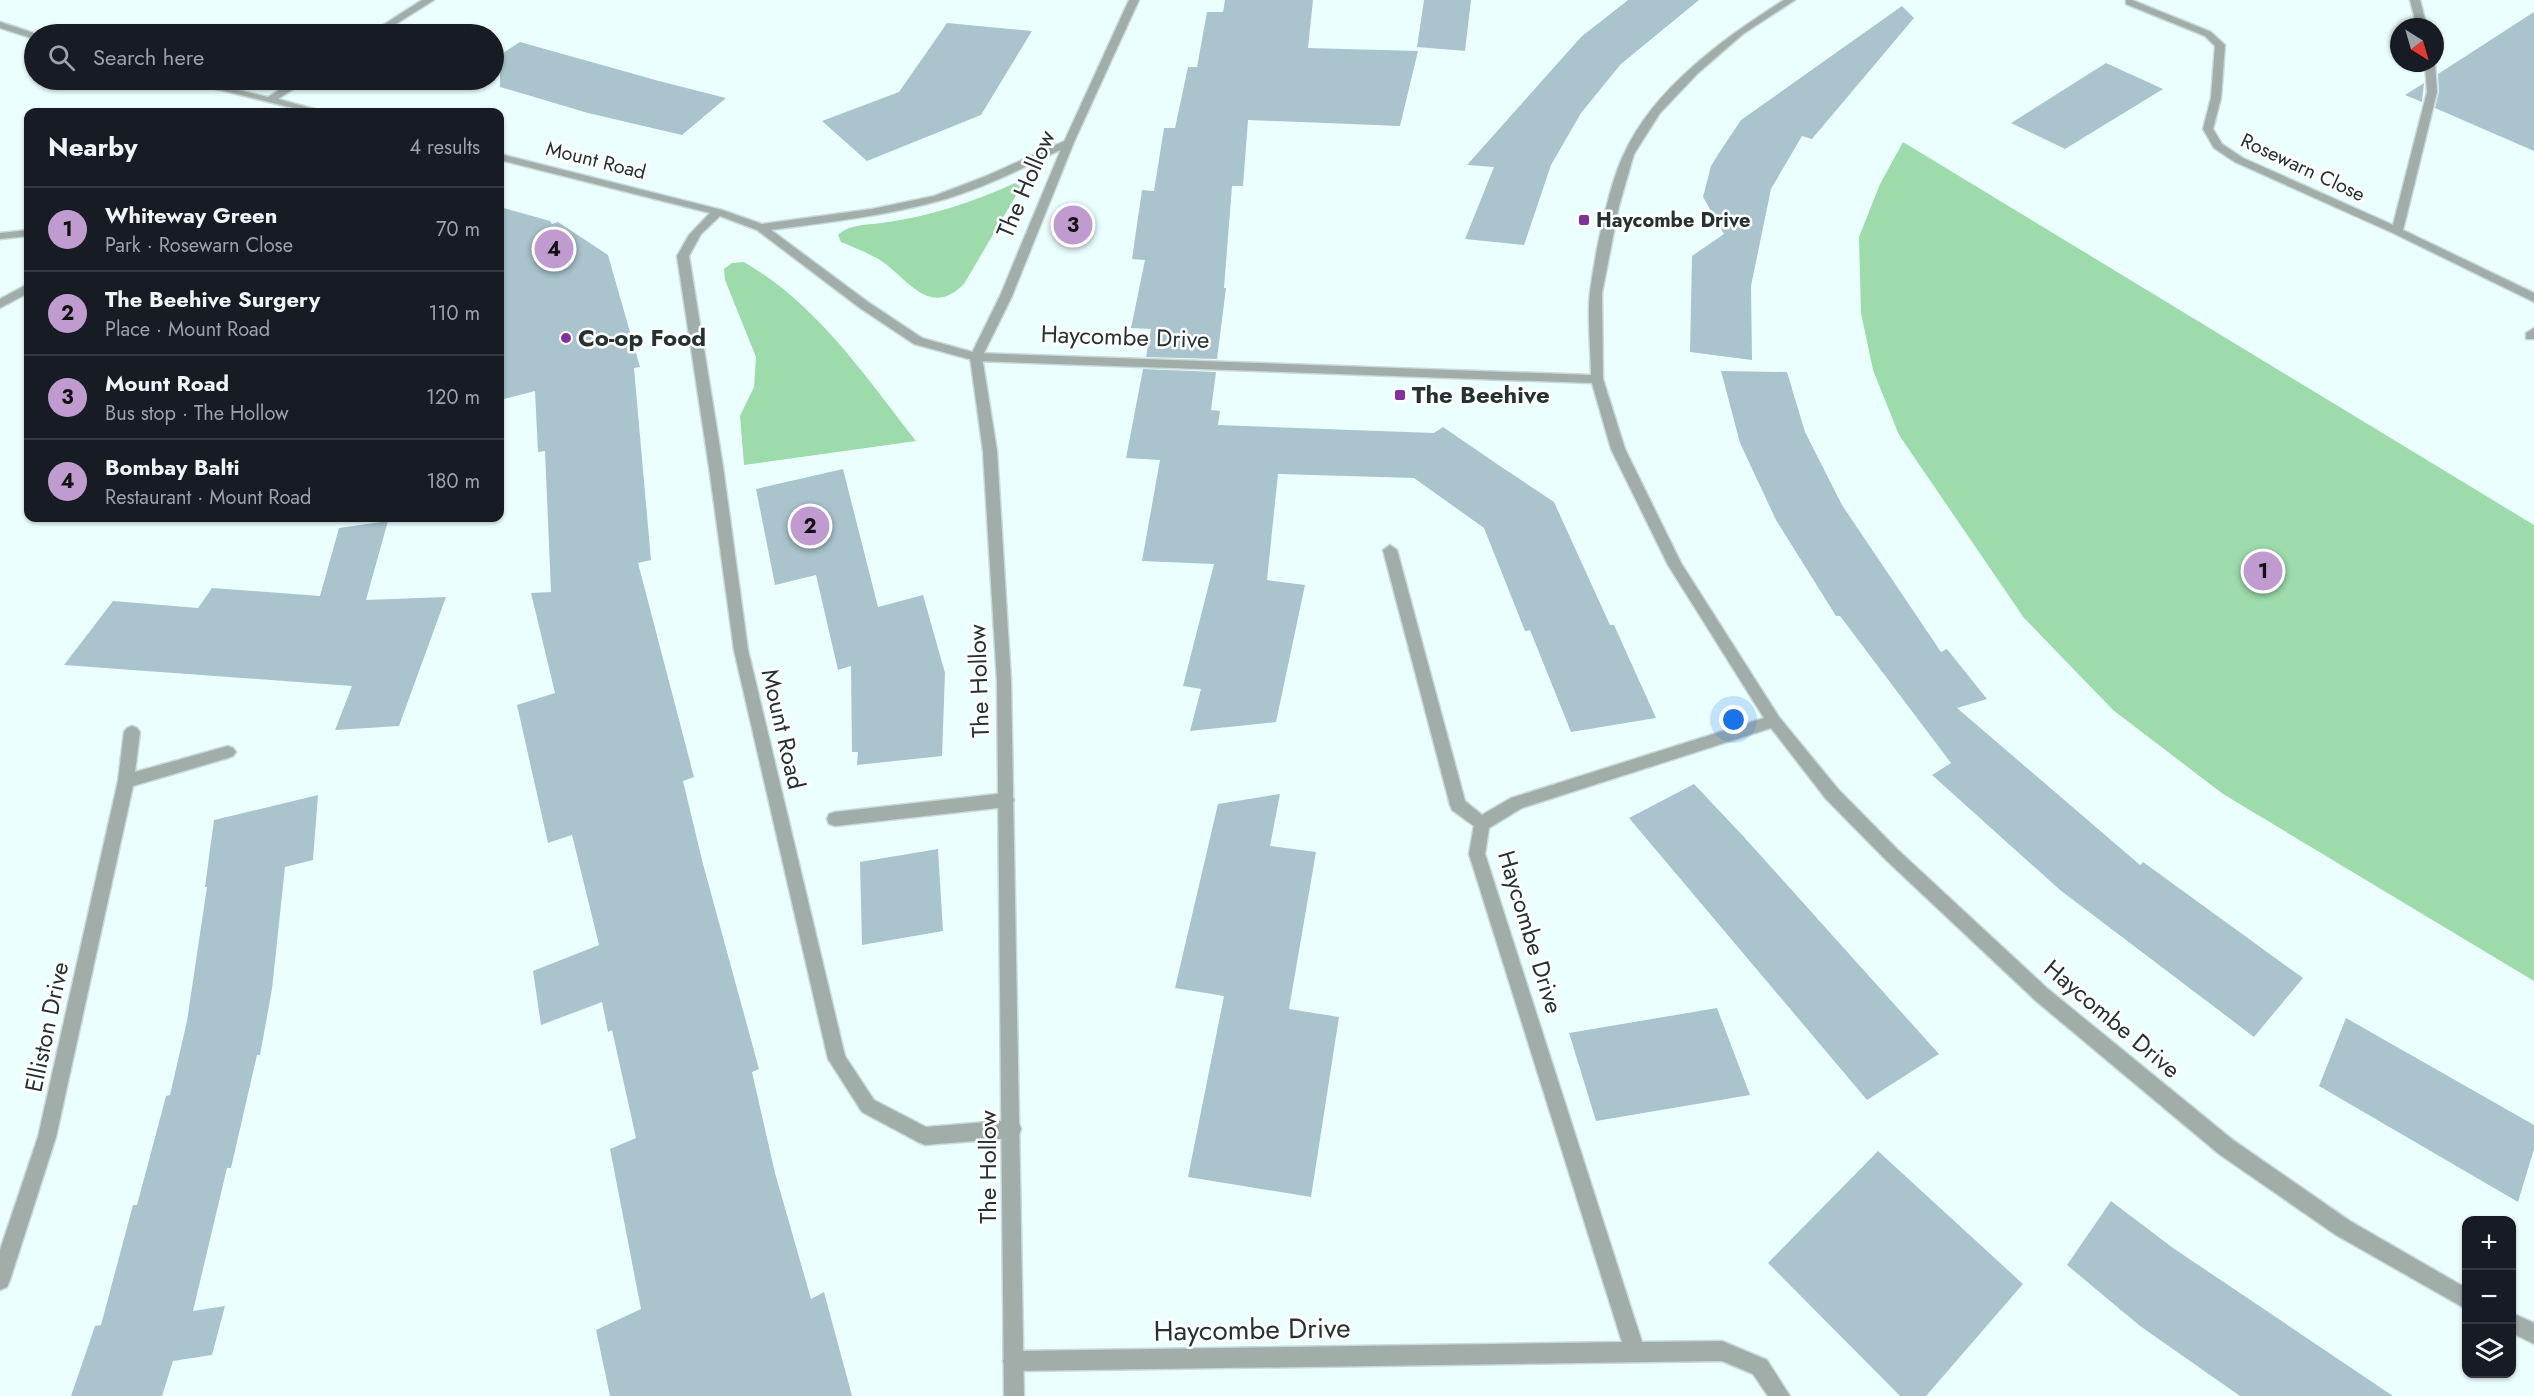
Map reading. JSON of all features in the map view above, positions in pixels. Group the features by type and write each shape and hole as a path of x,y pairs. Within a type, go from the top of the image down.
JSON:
{"street":[{"path":"390,24 429,0"},
{"name":"The Hollow","path":"1014,1396 1004,681 990,451 976,357 1006,296 1069,142 1134,0"},
{"name":"Haycombe Drive","path":"1787,0 1740,32 1694,71 1656,111 1629,154 1613,206 1596,293 1597,379 1618,448 1675,565 1774,721 1847,809 1892,855 2042,995 2226,1147 2343,1228 2462,1297"},
{"path":"2415,0 2420,18"},
{"name":"Rosewarn Close","path":"2129,2 2208,34 2220,45 2216,98 2208,129 2218,146 2239,159 2397,231 2534,298"},
{"path":"0,25 24,33"},
{"path":"2397,231 2432,92 2431,72"},
{"path":"227,90 304,108"},
{"path":"269,100 286,90"},
{"path":"282,108 287,104"},
{"name":"Mount Road","path":"761,228 897,208 940,197 1069,142"},
{"name":"Mount Road","path":"504,158 718,212 761,228 864,305 918,341 976,357"},
{"name":"Mount Road","path":"718,212 703,224 689,241 683,256 717,467 741,650 837,1059 868,1106 925,1136 1012,1129"},
{"path":"0,236 24,233"},
{"path":"0,304 24,290"},
{"name":"Haycombe Drive","path":"976,357 1597,379"},
{"path":"1390,550 1458,805 1481,824"},
{"name":"Haycombe Drive","path":"1635,1352 1477,854 1481,824 1517,802 1774,721"},
{"name":"Elliston Drive","path":"0,1280 47,1137 126,781 132,732"},
{"path":"126,781 228,752"},
{"path":"836,819 1006,800"},
{"path":"2513,1324 2534,1334"},
{"name":"Haycombe Drive","path":"1013,1361 1722,1351 1760,1367 1780,1396"}],"green space":[{"path":"1903,142 2534,525 2534,981 2223,794 2113,710 2024,618 1899,435 1873,370 1861,313 1859,237 1880,184"},
{"path":"1015,183 1021,187 964,284 952,293 941,297 931,297 912,287 883,262 841,242 838,235 853,227 916,217 950,208"},
{"path":"744,262 770,279 817,320 858,367 916,441 744,465 740,416 754,387 756,357 725,280 724,269 732,263"}],"building":[{"path":"1225,0 1313,0 1308,48 1418,51 1400,126 1248,120 1243,186 1232,186 1224,288 1226,288 1217,359 1146,357 1151,329 1131,328 1145,260 1132,259 1142,190 1154,191 1164,128 1175,128 1188,67 1197,67 1207,12 1223,12"},
{"path":"1424,0 1471,0 1465,51 1417,47"},
{"path":"1628,0 1699,0 1621,64 1581,113 1551,165 1524,245 1465,239 1494,167 1467,165 1581,37"},
{"path":"1902,6 1914,18 1812,139 1802,136 1771,189 1751,286 1752,360 1690,352 1692,256 1724,234 1703,197 1711,166 1741,120"},
{"path":"2534,12 2534,151 2435,108 2439,92 2438,74"},
{"path":"947,23 1032,31 981,115 867,161 822,121 899,92"},
{"path":"520,42 726,98 682,135 588,113 504,88 504,52"},
{"path":"2106,63 2163,89 2065,149 2011,123"},
{"path":"2424,83 2422,102 2405,95"},
{"path":"504,208 550,221 552,224 558,222 608,255 640,367 634,368 651,560 638,563 694,777 683,781 703,864 759,1069 752,1072 775,1173 811,1299 824,1292 852,1396 610,1396 596,1330 641,1309 610,1149 636,1138 612,1030 608,1032 602,1002 541,1025 533,971 599,945 572,835 548,843 517,705 555,693 531,593 551,592 545,451 538,452 535,391 504,399"},
{"path":"1143,369 1216,372 1211,410 1220,411 1218,425 1434,433 1443,427 1554,502 1610,625 1614,625 1656,718 1571,732 1530,630 1525,631 1484,528 1414,478 1278,474 1267,580 1305,585 1276,722 1190,731 1201,689 1183,686 1214,564 1142,561 1160,460 1126,458"},
{"path":"1721,371 1787,372 1805,432 1842,505 1941,652 1947,649 1987,699 1957,708 2140,865 2143,862 2303,978 2254,1037 2060,890 1932,775 1951,763 1840,616 1836,616 1776,520 1740,443"},
{"path":"843,469 878,607 923,595 945,673 942,756 857,765 858,752 852,752 851,666 838,670 816,575 775,585 756,489"},
{"path":"388,522 366,600 446,597 399,726 335,730 352,686 64,665 113,601 198,608 212,588 320,596 339,528"},
{"path":"1694,784 1939,1054 1867,1100 1629,818"},
{"path":"1280,794 1270,846 1316,852 1289,1009 1339,1017 1311,1197 1188,1177 1224,996 1175,988 1218,804"},
{"path":"318,795 313,860 285,867 272,989 260,1055 257,1055 231,1168 227,1168 193,1311 225,1306 212,1355 173,1361 162,1396 71,1396 95,1326 101,1325 133,1205 137,1205 166,1096 170,1095 187,1021 207,887 205,887 214,820"},
{"path":"938,849 943,931 862,945 860,862"},
{"path":"1717,1008 1750,1095 1596,1121 1569,1033"},
{"path":"2346,1018 2534,1125 2534,1149 2518,1202 2319,1086"},
{"path":"1878,1151 2023,1284 1926,1396 1900,1396 1768,1263"},
{"path":"2111,1201 2173,1248 2393,1396 2240,1396 2140,1326 2067,1265"}],"place":[{"name":"Haycombe Drive","path":"1584,220"},
{"name":"Mount Road","path":"1073,225"},
{"name":"Bombay Balti","path":"554,249"},
{"name":"Co-op Food","path":"566,338"},
{"name":"The Beehive","path":"1400,395"},
{"name":"The Beehive Surgery","path":"810,526"},
{"name":"Whiteway Green","path":"2263,571"}]}
